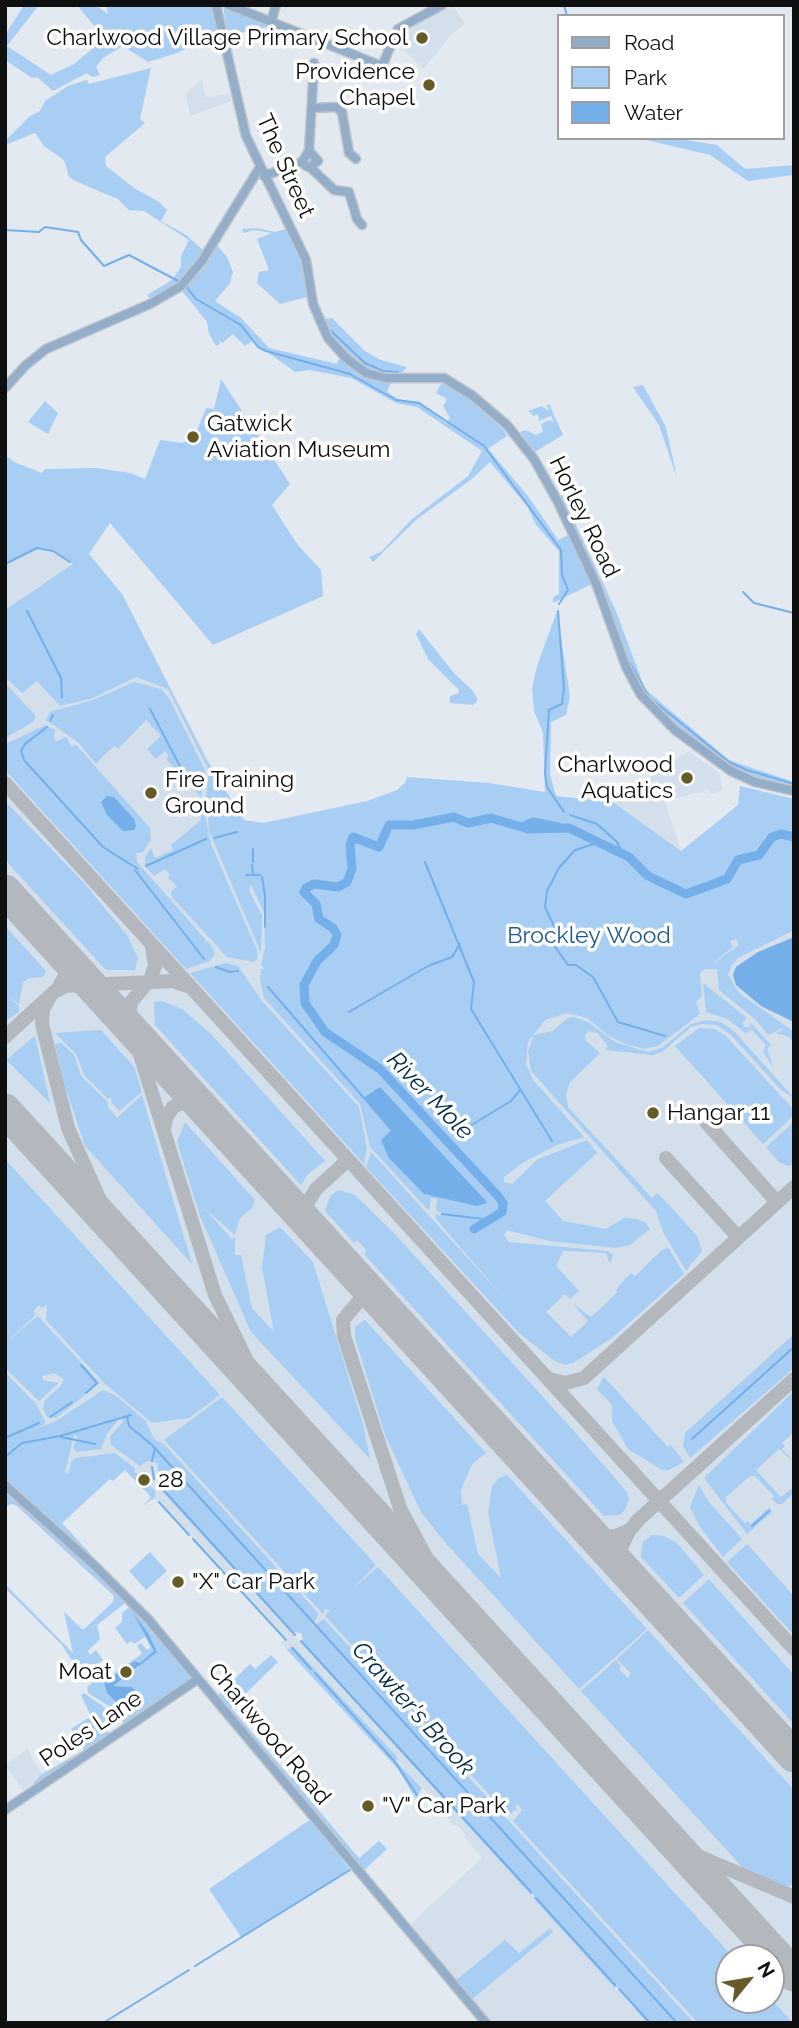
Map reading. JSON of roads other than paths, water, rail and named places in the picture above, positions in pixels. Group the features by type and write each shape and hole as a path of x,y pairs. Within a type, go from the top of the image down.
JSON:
{"street":[{"name":"The Street","path":"216,5 243,127 306,260 312,298"},
{"path":"229,5 382,66 398,29 442,5"},
{"path":"271,22 276,5"},
{"path":"264,176 302,162 309,151 314,107 314,63"},
{"path":"314,107 336,107 342,112 349,153 356,159"},
{"path":"309,151 318,161 310,167"},
{"path":"302,162 334,190 351,194 357,219 362,225"},
{"path":"5,388 46,349 150,304 184,284 202,261 260,167"},
{"name":"Horley Road","path":"312,298 328,338 346,358 363,371 381,377 444,378 466,391 506,425 536,461 558,502 597,586 626,667 641,695 676,730 731,771 755,782 794,791"},
{"name":"Charlwood Road","path":"5,1485 130,1600 486,2023"},
{"name":"Poles Lane","path":"5,1810 198,1679"}],"water":[{"path":"107,796 114,797 134,819 134,830 123,831 107,815 101,802"},
{"path":"794,937 794,1022 761,1006 736,985 733,975 736,967 758,952"},
{"path":"380,1087 487,1203 477,1206 424,1194 389,1158 381,1140 391,1131 363,1098"},
{"path":"133,1613 148,1633 157,1652 113,1686 132,1687 135,1690 119,1706 107,1693 104,1683 134,1661 140,1663 154,1651"}],"waterway":[{"path":"552,5 556,6"},
{"path":"564,5 566,14"},
{"path":"5,230 39,232 45,227 78,232 81,240 104,266 129,255 180,282"},
{"path":"186,286 196,299 241,325 258,347 350,374 396,400 419,403 484,446 561,550 562,575 568,590 559,604"},
{"path":"330,330 365,363 383,371 398,372"},
{"path":"5,564 37,548 53,551 70,562"},
{"path":"743,592 754,603 794,613"},
{"path":"27,611 61,678 62,698"},
{"path":"558,611 564,688 562,704 549,710 545,773 547,787 564,812"},
{"path":"630,663 649,697 729,762 794,784"},
{"path":"150,709 183,772"},
{"path":"50,721 53,715"},
{"path":"47,727 25,744 21,751 24,760 103,847 138,869"},
{"path":"570,815 597,824 617,842 623,855"},
{"name":"River Mole","path":"474,1229 502,1212 503,1203 498,1196 380,1069 325,1032 305,1003 304,985 317,961 334,945 337,935 333,928 319,919 316,904 304,892 306,888 314,884 338,887 347,882 352,869 350,845 353,837 379,847 389,825 413,825 454,817 468,823 491,818 528,829 569,828 629,857 648,876 686,894 727,879 738,860 759,855 772,837 781,834 794,837"},
{"path":"522,827 533,822 558,827"},
{"path":"214,838 237,832"},
{"path":"146,866 206,839"},
{"path":"600,842 575,850 559,868 547,891 545,907 554,926 553,944 568,965 576,965 593,977 618,1022 665,1036"},
{"path":"253,849 253,862"},
{"path":"425,862 474,982 471,1009 552,1141"},
{"path":"252,865 253,874"},
{"path":"135,870 204,959"},
{"path":"246,875 260,875"},
{"path":"262,877 265,927"},
{"path":"349,1012 428,966 452,957 460,944"},
{"path":"216,967 230,972 238,971"},
{"path":"268,987 363,1097"},
{"path":"460,1132 511,1101 520,1090"},
{"path":"442,1214 483,1219"},
{"path":"692,1439 794,1347"},
{"path":"81,1365 97,1383 86,1393"},
{"path":"50,1417 72,1402"},
{"name":"River Mole","path":"5,1457 22,1443 60,1436 131,1415"},
{"name":"Crawter's Brook","path":"127,1417 129,1426 152,1445 677,2023"},
{"path":"5,1438 39,1423"},
{"path":"61,1437 95,1444"},
{"path":"152,1461 155,1448"},
{"path":"152,1467 154,1479"},
{"path":"160,1486 295,1635"},
{"path":"159,1502 189,1535"},
{"path":"752,1526 769,1511"},
{"path":"193,1539 237,1587"},
{"path":"241,1591 286,1640"},
{"path":"301,1641 531,1892"},
{"path":"292,1648 311,1669"},
{"path":"315,1673 395,1762 417,1795"},
{"path":"195,1966 350,1870"},
{"path":"536,1898 615,1985"},
{"path":"103,2023 189,1970"},
{"path":"619,1989 650,2023"}],"place":[{"name":"Charlwood Village Primary School","path":"422,38"},
{"name":"Providence Chapel","path":"429,85"},
{"name":"Gatwick Aviation Museum","path":"193,437"},
{"name":"Charlwood Aquatics","path":"687,778"},
{"name":"Fire Training Ground","path":"151,793"},
{"name":"Hangar 11","path":"653,1113"},
{"name":"28","path":"144,1480"},
{"name":"\"X\" Car Park","path":"178,1582"},
{"name":"Moat","path":"126,1672"},
{"name":"\"V\" Car Park","path":"368,1806"}],"park label":[{"name":"Brockley Wood","path":"589,936"}]}
